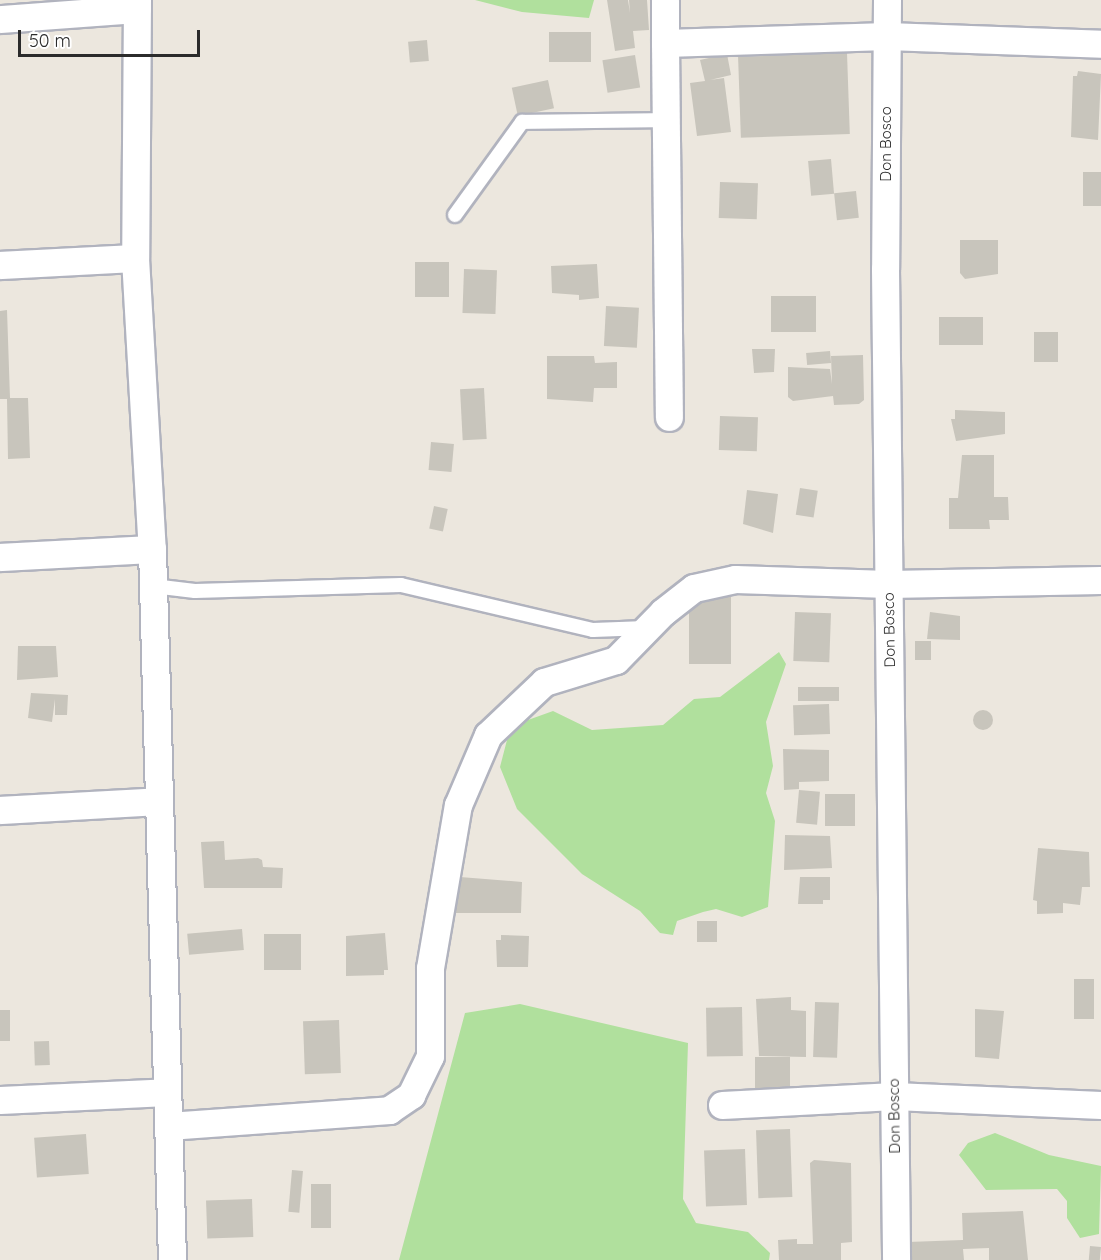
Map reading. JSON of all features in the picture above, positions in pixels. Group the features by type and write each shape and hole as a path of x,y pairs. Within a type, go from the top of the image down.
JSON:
{"street":[{"path":"665,0 669,417"},
{"name":"Don Bosco","path":"887,0 888,584 896,1260"},
{"path":"0,19 137,5 135,258 152,549 172,1260"},
{"path":"665,44 887,36 1101,44"},
{"path":"0,265 135,258"},
{"path":"0,557 152,549"},
{"path":"168,1126 389,1110 411,1095 430,1056 430,968 458,805 488,735 544,682 616,660 647,628 694,588 735,579 888,584 1101,580"},
{"path":"0,810 159,801"},
{"path":"0,1100 167,1092"},
{"path":"722,1105 894,1096 1101,1105"}],"lane":[{"path":"455,215 522,122 666,120"},
{"path":"153,586 195,591 401,585 593,630 647,628"}],"green space":[{"path":"475,0 594,0 589,18 522,12"},
{"path":"779,652 786,664 766,722 773,766 766,793 775,821 768,907 742,917 716,909 703,912 677,921 673,935 660,933 640,911 582,874 517,809 500,767 507,740 528,720 553,711 592,730 663,725 694,699 720,697"},
{"path":"520,1004 688,1043 683,1199 696,1223 748,1232 770,1253 769,1260 399,1260 465,1013"},
{"path":"995,1133 1049,1155 1101,1166 1099,1234 1080,1238 1067,1218 1067,1201 1057,1189 986,1190 959,1155 968,1143"}],"building":[{"path":"607,0 628,0 630,13 629,0 647,0 649,30 633,31 635,48 615,51"},
{"path":"549,32 591,32 591,62 549,62"},
{"path":"427,40 429,61 410,63 408,42"},
{"path":"847,53 850,134 741,138 738,57"},
{"path":"727,54 731,75 710,80 724,78 731,132 697,136 690,83 705,81 700,60"},
{"path":"635,55 640,88 608,93 602,60"},
{"path":"1078,71 1101,74 1098,140 1071,137 1073,76 1077,76"},
{"path":"548,80 554,108 518,116 512,88"},
{"path":"831,159 834,194 811,196 808,161"},
{"path":"1083,172 1101,172 1101,206 1083,206"},
{"path":"720,182 758,183 757,219 719,218"},
{"path":"856,191 859,218 837,220 834,193"},
{"path":"960,240 998,240 998,274 965,279 960,273"},
{"path":"415,262 449,262 449,297 415,297"},
{"path":"597,264 599,298 579,300 579,295 552,293 551,266"},
{"path":"464,269 497,270 495,314 462,313"},
{"path":"771,296 816,296 816,332 771,332"},
{"path":"606,306 639,308 637,348 604,346"},
{"path":"7,310 10,398 28,398 30,458 8,459 7,399 0,399 0,311"},
{"path":"939,317 983,317 983,345 939,345"},
{"path":"1034,332 1058,332 1058,362 1034,362"},
{"path":"752,349 775,349 774,372 754,373"},
{"path":"830,351 831,363 807,365 806,353"},
{"path":"863,355 864,400 859,404 834,405 833,396 793,401 788,397 788,367 830,369 832,384 831,356"},
{"path":"547,356 594,356 595,363 617,362 617,388 594,388 593,402 547,399"},
{"path":"484,388 487,439 463,440 460,389"},
{"path":"955,410 1005,412 1005,434 956,441 951,419 955,419"},
{"path":"720,416 758,417 757,451 719,450"},
{"path":"431,442 454,444 451,472 429,470"},
{"path":"962,455 994,455 994,497 1008,497 1009,520 989,520 990,529 949,529 949,498 958,498"},
{"path":"800,488 818,491 814,517 796,515"},
{"path":"747,490 778,494 773,533 743,524"},
{"path":"434,506 448,509 443,531 429,528"},
{"path":"689,597 731,597 731,664 689,664"},
{"path":"795,612 831,613 829,662 793,661"},
{"path":"930,612 960,616 960,640 927,639"},
{"path":"915,641 931,641 931,660 915,660"},
{"path":"18,646 56,646 58,677 17,680"},
{"path":"798,687 839,687 839,701 798,701"},
{"path":"31,693 68,695 67,715 55,715 55,699 52,722 28,718"},
{"path":"829,704 830,734 794,735 793,705"},
{"path":"983,710 990,713 993,720 990,727 983,730 976,727 973,720 976,713"},
{"path":"783,749 829,750 829,781 799,782 799,789 784,790"},
{"path":"799,790 820,792 817,825 796,823"},
{"path":"825,794 855,794 855,826 825,826"},
{"path":"785,835 830,836 832,868 784,870"},
{"path":"224,841 225,860 258,858 262,860 263,867 283,868 282,888 204,888 201,842"},
{"path":"1038,848 1089,852 1090,887 1082,887 1080,905 1063,903 1063,913 1037,914 1037,901 1033,900"},
{"path":"460,877 522,882 521,913 454,913 454,881 459,881"},
{"path":"800,877 830,877 830,900 823,900 823,904 798,904"},
{"path":"697,921 717,921 717,942 697,942"},
{"path":"242,929 244,950 189,955 187,934"},
{"path":"385,933 388,970 384,970 384,975 346,976 346,936"},
{"path":"264,934 301,934 301,970 264,970"},
{"path":"501,935 529,936 528,967 497,967 496,940 501,940"},
{"path":"1074,979 1094,979 1094,1019 1074,1019"},
{"path":"791,997 791,1010 806,1011 806,1057 759,1056 756,999"},
{"path":"815,1002 839,1003 837,1058 813,1057"},
{"path":"742,1007 743,1056 707,1057 706,1008"},
{"path":"975,1009 1004,1011 999,1059 975,1057"},
{"path":"0,1010 10,1010 10,1041 0,1041"},
{"path":"339,1020 341,1073 305,1074 303,1021"},
{"path":"49,1041 50,1065 35,1066 34,1042"},
{"path":"755,1057 790,1057 790,1090 755,1090"},
{"path":"790,1129 792,1197 758,1198 756,1130"},
{"path":"86,1134 89,1174 37,1178 34,1138"},
{"path":"745,1149 747,1205 706,1206 704,1150"},
{"path":"814,1160 851,1163 852,1242 841,1243 841,1260 779,1260 778,1240 797,1239 797,1244 813,1244 810,1163"},
{"path":"292,1170 303,1171 299,1213 288,1212"},
{"path":"311,1184 331,1184 331,1228 311,1228"},
{"path":"252,1199 253,1237 207,1239 206,1201"},
{"path":"1023,1211 1028,1260 989,1260 989,1248 963,1249 964,1260 908,1260 908,1242 963,1240 962,1213"},
{"path":"1090,1246 1101,1247 1100,1260 1089,1260"}]}
